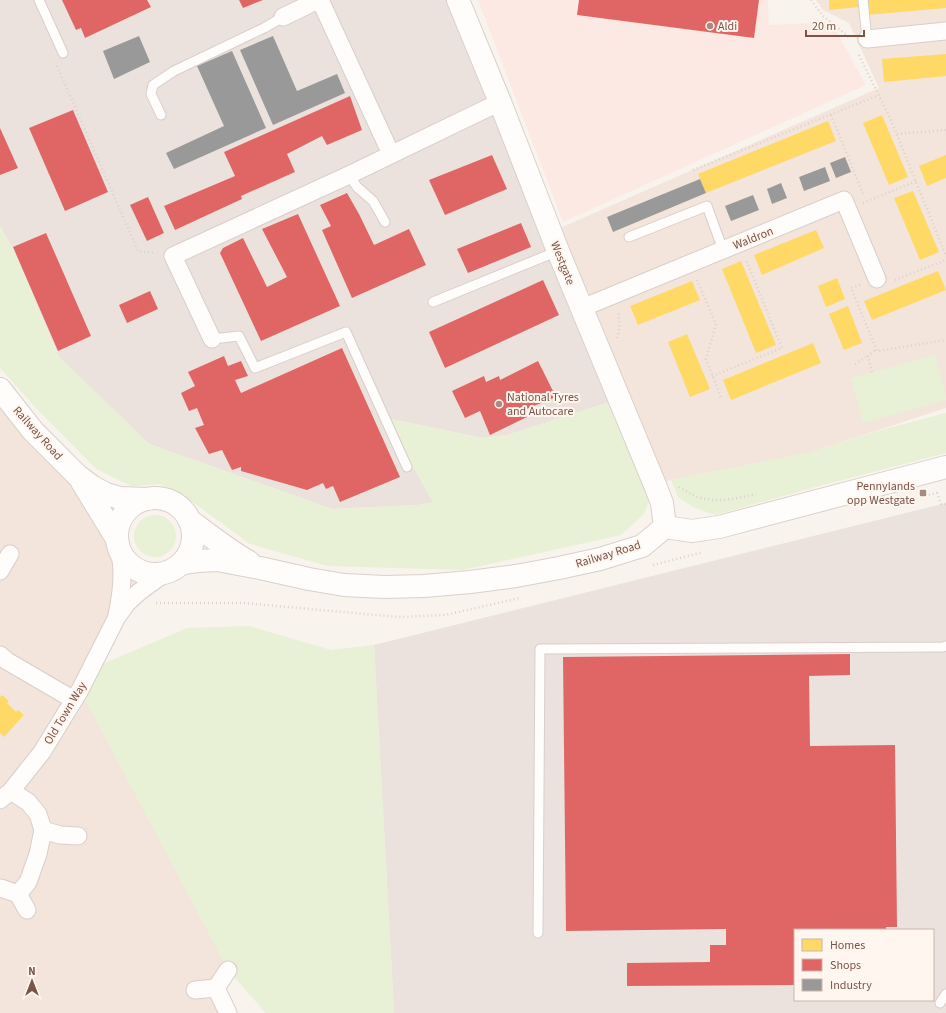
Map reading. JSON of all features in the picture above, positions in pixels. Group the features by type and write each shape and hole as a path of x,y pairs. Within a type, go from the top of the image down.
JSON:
{"main road":[{"name":"Westgate","path":"458,0 500,102 558,251 662,503 665,528"},
{"name":"Railway Road","path":"0,389 33,431 78,476 106,494 120,498 148,499"},
{"path":"665,528 692,531 719,528 946,467"},
{"name":"Railway Road","path":"78,476 119,545"},
{"path":"148,499 160,499 172,502 182,510 190,520 193,531 193,542 190,553 174,568 155,574 145,573 136,569 127,562 119,545 118,528 122,518 128,509 137,503 148,499"},
{"name":"Railway Road","path":"190,520 211,537 260,568"},
{"name":"Railway Road","path":"174,568 198,561 217,560 344,585 385,587 424,586 516,576 600,559 642,546 665,528"}],"street":[{"path":"283,17 319,0 392,154"},
{"path":"862,45 946,31"},
{"path":"212,339 173,256 349,175 500,102"},
{"name":"Waldron","path":"582,308 844,200 848,209"},
{"path":"848,209 878,279"},
{"name":"Old Town Way","path":"117,617 122,587 119,545"},
{"path":"0,571 10,554"},
{"name":"Old Town Way","path":"5,796 42,752 92,669 117,617 127,603 139,592 174,568"},
{"path":"0,655 7,661 74,700"},
{"path":"5,796 28,802 38,814 43,830 38,854 28,882 18,894"},
{"path":"43,830 60,835 78,836"},
{"path":"1,888 18,894 27,910"},
{"path":"216,988 228,970"},
{"path":"195,990 216,988"},
{"path":"216,988 228,1013"}],"lane":[{"path":"39,0 63,53"},
{"path":"862,45 863,0"},
{"path":"161,115 151,94 153,85 174,71 264,28 283,17"},
{"path":"349,175 357,187 373,201 385,222"},
{"path":"628,237 707,206 723,250"},
{"path":"433,302 558,251"},
{"path":"212,339 239,336 255,368 346,332 407,467"},
{"path":"538,933 540,649 946,646"},
{"path":"940,1003 946,994"}],"path":[{"path":"811,0 823,16 850,37"},
{"path":"862,45 879,96 897,134 946,256"},
{"path":"63,53 56,65 138,251 173,256"},
{"path":"694,170 879,96"},
{"path":"831,115 863,194"},
{"path":"897,134 946,130"},
{"path":"848,209 916,181"},
{"path":"712,376 782,348 739,243"},
{"path":"946,260 891,282 878,279 851,288 876,351 946,340"},
{"path":"690,263 716,324 706,359 721,397"},
{"path":"612,295 620,320 620,330 616,342"},
{"path":"855,364 876,349"},
{"path":"868,356 872,372"},
{"path":"674,483 689,493 700,498 711,500 735,499 756,494"}],"shaded area":[{"path":"0,0 458,0 619,399 507,435 482,438 386,418 433,502 418,505 332,509 149,444 59,357 15,253 0,226"},
{"path":"478,0 768,0 769,25 831,22 866,85 563,222"},
{"path":"816,0 946,0 946,408 808,453 671,480 655,485 551,232 879,88 849,23 823,10"},
{"path":"0,389 78,476 127,563 146,574 117,617 91,669 228,970 216,988 228,1013 0,1013"},
{"path":"946,503 946,1013 394,1013 374,645"}],"green space":[{"path":"0,226 15,253 59,357 149,444 332,509 418,505 433,502 386,418 482,438 507,435 619,399 655,485 644,514 621,535 463,570 328,566 250,544 194,503 160,484 131,486 96,469 38,410 0,368"},
{"path":"935,355 946,394 946,400 863,423 851,378"},
{"path":"946,413 946,453 715,515 693,507 678,497 671,480 807,453 877,431"},
{"path":"151,515 159,515 167,518 173,524 176,536 173,548 167,554 159,557 151,557 143,554 137,548 134,540 134,532 137,524 143,518"},
{"path":"249,626 331,650 374,645 394,1013 266,1013 228,970 80,690 91,669 187,628"}],"building: Homes":[{"path":"829,0 859,0 859,7 829,10"},
{"path":"866,0 946,0 946,8 867,15"},
{"path":"946,54 946,76 884,82 882,59"},
{"path":"882,115 908,177 889,185 863,123"},
{"path":"828,121 836,141 706,193 698,174"},
{"path":"946,155 946,178 927,186 919,166"},
{"path":"913,191 939,252 920,260 894,198"},
{"path":"816,230 824,248 762,275 754,255"},
{"path":"741,261 776,345 756,353 722,269"},
{"path":"938,271 946,290 872,320 864,301"},
{"path":"837,278 845,299 826,307 818,286"},
{"path":"692,281 700,300 638,325 630,306"},
{"path":"848,306 862,343 844,350 829,314"},
{"path":"687,334 710,389 690,397 668,342"},
{"path":"813,343 821,363 731,400 723,380"},
{"path":"2,695 9,701 7,703 16,712 18,710 24,715 4,737 0,733 0,697"}],"building: Shops":[{"path":"62,0 147,0 151,7 85,38 81,28 76,30"},
{"path":"239,0 263,0 243,8"},
{"name":"Aldi","path":"579,0 759,0 754,38 577,15"},
{"path":"350,96 362,130 327,145 322,136 287,154 295,172 241,196 242,199 175,230 164,206 235,176 224,152"},
{"path":"73,110 108,192 65,211 29,128"},
{"path":"0,128 18,168 0,175"},
{"path":"492,155 507,189 445,215 429,180"},
{"path":"347,193 374,245 409,229 426,265 352,298 322,230 331,226 320,205"},
{"path":"148,197 164,233 147,241 130,205"},
{"path":"298,214 340,306 261,341 220,253 223,248 243,238 267,287 287,277 262,229"},
{"path":"521,223 531,247 468,273 457,249"},
{"path":"46,233 91,336 58,351 13,247"},
{"path":"543,280 559,315 445,368 429,332"},
{"path":"150,291 158,309 127,323 119,305"},
{"path":"342,348 400,477 340,502 333,486 326,489 323,483 307,490 241,471 241,467 232,470 222,450 209,454 195,428 204,425 197,408 189,411 181,393 195,386 188,372 224,356 228,366 241,361 248,376 235,380 241,393"},
{"name":"National Tyres and Autocare","path":"538,361 556,397 524,410 527,417 490,435 480,411 465,418 452,391 484,376 486,382 499,376 500,380"},
{"path":"850,654 850,675 809,676 810,746 895,745 897,927 886,927 886,929 794,929 794,985 627,986 627,963 710,962 710,945 726,945 726,929 566,931 563,657"}],"building: Industry":[{"path":"139,36 150,62 114,79 103,51"},
{"path":"273,36 297,91 337,74 345,93 273,125 240,50"},
{"path":"232,51 266,128 174,169 166,153 224,126 197,66"},
{"path":"845,157 851,172 836,178 830,163"},
{"path":"825,167 830,181 804,191 799,177"},
{"path":"700,179 706,193 613,232 607,217"},
{"path":"781,183 787,198 772,204 767,189"},
{"path":"753,195 759,210 731,221 725,206"}],"place":[{"name":"Aldi","path":"710,26"},
{"name":"National Tyres and Autocare","path":"499,404"},
{"name":"Pennylands opp Westgate","path":"923,493"}]}
